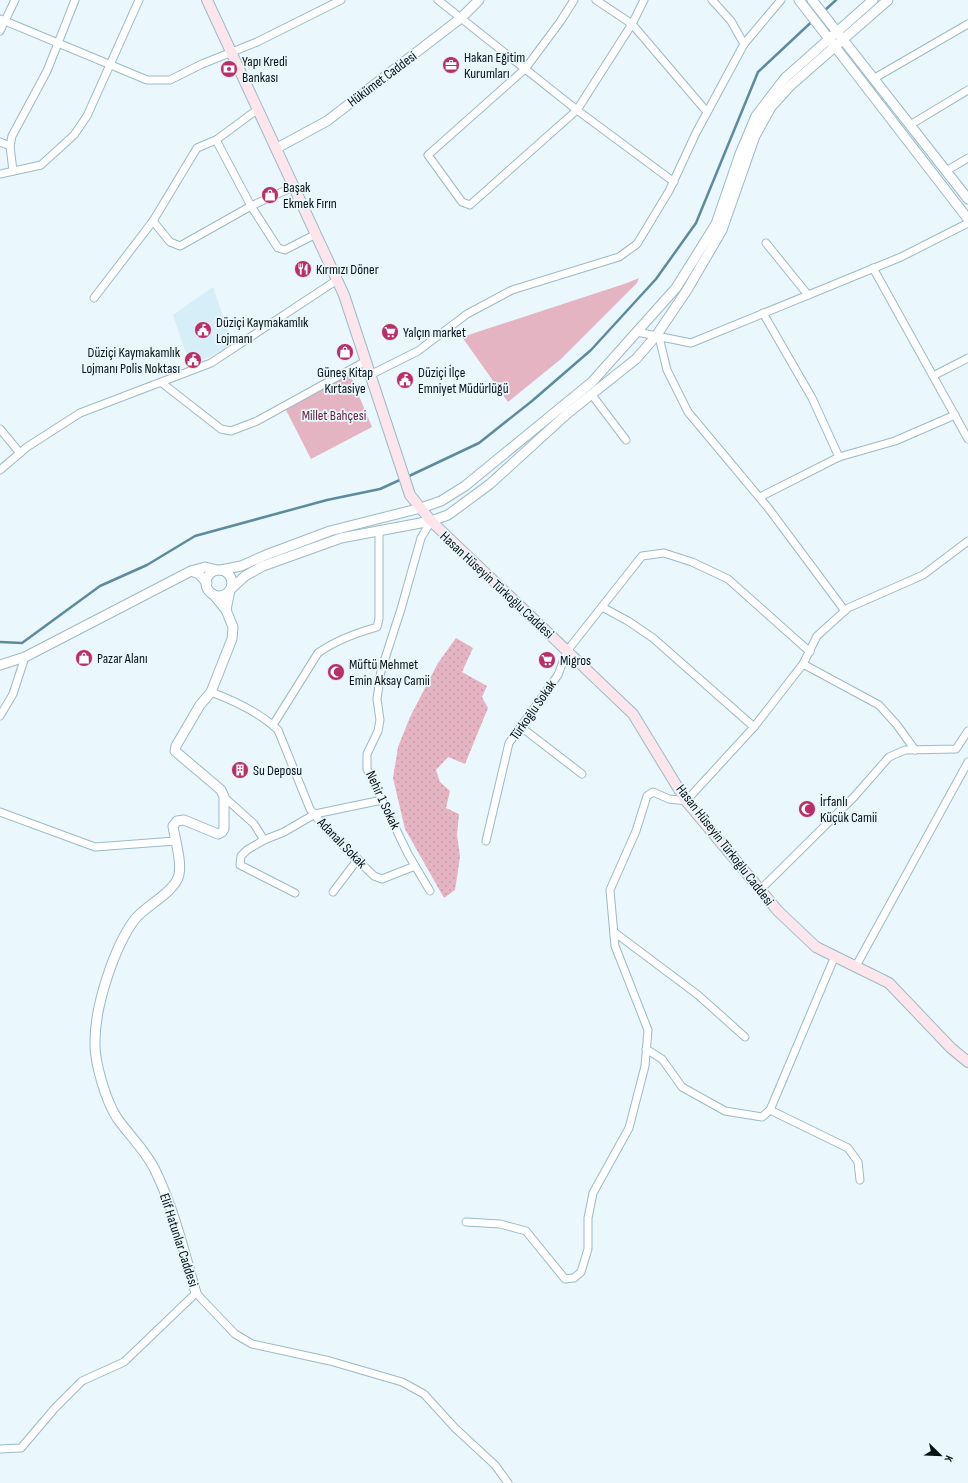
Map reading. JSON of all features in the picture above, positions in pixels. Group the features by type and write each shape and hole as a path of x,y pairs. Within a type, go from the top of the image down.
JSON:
{"main road":[{"path":"207,0 337,280 370,375"},
{"name":"Hasan Hüseyin Türkoğlu Caddesi","path":"370,375 410,495 431,522 633,714 686,801 778,912 816,947 890,983 951,1048 967,1058"}],"street":[{"path":"0,31 2,20 15,0"},
{"path":"13,171 10,146 12,136 47,71 75,0"},
{"path":"0,174 41,165 74,135 87,116 112,65 139,0"},
{"path":"2,20 147,80 170,80 202,64 232,53 341,0"},
{"path":"438,0 577,110 674,182"},
{"name":"Hükümet Caddesi","path":"277,148 327,121 461,18 479,0"},
{"path":"574,0 560,22 525,69 428,154 462,202 470,205 577,110 632,24 644,0"},
{"path":"596,0 632,24 707,112"},
{"path":"712,0 731,21 744,44"},
{"path":"370,375 418,351 467,314 512,290 619,257 638,244 674,182 707,112 744,44 782,0"},
{"path":"799,0 968,219"},
{"path":"812,0 968,199"},
{"path":"213,594 220,596 230,590 245,576 263,566 342,538 379,530 431,522 448,516 490,484 568,413 636,359 657,336 687,290 722,230 754,136 761,122 771,107 832,43 836,32 873,0"},
{"path":"264,840 254,824 224,797 210,779 175,751 176,746 184,732 211,692 232,639 233,627 226,610 207,587 209,575 219,570 241,566 330,531 421,508 441,501 465,486 592,382 676,288 716,224 740,154 756,116 785,78 832,43 842,40 888,0"},
{"path":"873,79 968,24"},
{"path":"910,125 968,90"},
{"path":"94,298 153,222 197,148 216,140 258,109"},
{"path":"216,140 251,206 278,248 285,250 316,234"},
{"path":"0,142 10,146"},
{"path":"946,171 968,158"},
{"path":"153,222 170,242 180,246 251,206 293,187"},
{"path":"637,332 691,343 901,257 968,223"},
{"path":"766,243 808,295"},
{"path":"873,268 968,439"},
{"path":"0,470 20,453 80,413 162,383 211,363 337,280"},
{"path":"763,313 812,398 839,457"},
{"path":"657,336 667,370 688,412 760,497 845,611"},
{"path":"933,376 968,358"},
{"path":"162,383 220,429 231,431 257,421 366,361"},
{"path":"592,395 626,440"},
{"path":"760,497 839,457 895,441 955,415"},
{"path":"0,428 20,453"},
{"name":"Nehir 1 Sokak","path":"430,891 415,866 367,769 367,754 378,731 380,720 377,699 382,671 402,609 421,538 431,522"},
{"path":"273,725 318,653 328,646 354,634 377,627 379,620 379,530"},
{"path":"466,1222 500,1224 526,1231 565,1279 574,1278 581,1272 588,1249 588,1218 593,1193 629,1128 645,1066 648,1030 615,946 610,890 636,831 647,796 653,792 669,799 686,801 754,727 803,664 817,636 845,611 923,576 968,541"},
{"name":"Türkoğlu Sokak","path":"486,841 510,743 558,675 567,651 642,556 664,553 692,562 728,579 810,652"},
{"path":"0,665 25,657 191,571 205,567 225,571 231,577 232,581 226,610"},
{"path":"191,571 199,574 207,583"},
{"path":"602,607 628,621 653,638 754,727"},
{"path":"0,716 13,694 25,657"},
{"path":"803,664 879,706 897,725 915,750"},
{"name":"Adanalı Sokak","path":"211,692 234,701 273,725 278,730 310,809 326,830 358,859 374,876 382,879 415,866"},
{"path":"521,727 582,774"},
{"path":"760,890 854,797 889,757 905,750 956,749 968,732"},
{"path":"856,966 968,762"},
{"name":"Elif Hatunlar Caddesi","path":"196,1293 173,1213 154,1168 116,1117 99,1073 94,1041 100,996 127,933 135,919 146,908 164,895 178,880 179,865 173,826 177,821 184,820 218,834 222,832 224,829 224,797"},
{"path":"295,893 240,865 241,856 247,850 264,840 284,832 315,814 382,800"},
{"path":"0,812 95,847 175,841"},
{"path":"333,892 358,859"},
{"path":"614,932 698,995 744,1038"},
{"path":"646,1049 662,1059 682,1087 724,1111 762,1117 770,1110 835,956"},
{"path":"770,1110 848,1148 858,1162 860,1180"},
{"path":"0,1449 21,1448 55,1408 82,1381 124,1362 196,1293 235,1334 252,1344 330,1361 402,1382 424,1394 455,1428 495,1465 508,1483"}],"shaded area":[{"name":"Düziçi Kaymakamlık Lojmanı","path":"213,287 233,345 190,366 173,315"}],"green space":[{"path":"639,278 637,283 561,359 508,402 462,337 627,283"},
{"name":"Millet Bahçesi","path":"349,372 372,427 311,459 286,410"},
{"path":"456,638 473,648 462,672 487,686 482,697 488,708 465,764 448,757 436,770 440,782 450,791 446,808 459,814 457,835 460,857 455,890 444,898 405,829 393,778 398,747 410,717 438,663"}],"waterway":[{"path":"824,11 836,0"},
{"path":"407,477 479,443 532,401 591,350 656,279 696,223 758,72 820,14"},
{"path":"0,642 22,643 100,586 147,565 195,536 327,500 380,489 402,479"}],"place":[{"name":"Hakan Eğitim Kurumları","path":"451,65"},
{"name":"Yapı Kredi Bankası","path":"229,69"},
{"name":"Başak Ekmek Fırın","path":"270,195"},
{"name":"Kırmızı Döner","path":"303,269"},
{"name":"Düziçi Kaymakamlık Lojmanı","path":"203,330"},
{"name":"Yalçın market","path":"390,332"},
{"name":"Güneş Kitap Kırtasiye","path":"345,352"},
{"name":"Düziçi Kaymakamlık Lojmanı Polis Noktası","path":"193,360"},
{"name":"Düziçi İlçe Emniyet Müdürlüğü","path":"405,380"},
{"name":"Pazar Alanı","path":"84,658"},
{"name":"Migros","path":"547,660"},
{"name":"Müftü Mehmet Emin Aksay Camii","path":"336,672"},
{"name":"Su Deposu","path":"240,770"},
{"name":"İrfanlı Küçük Camii","path":"807,809"}]}
